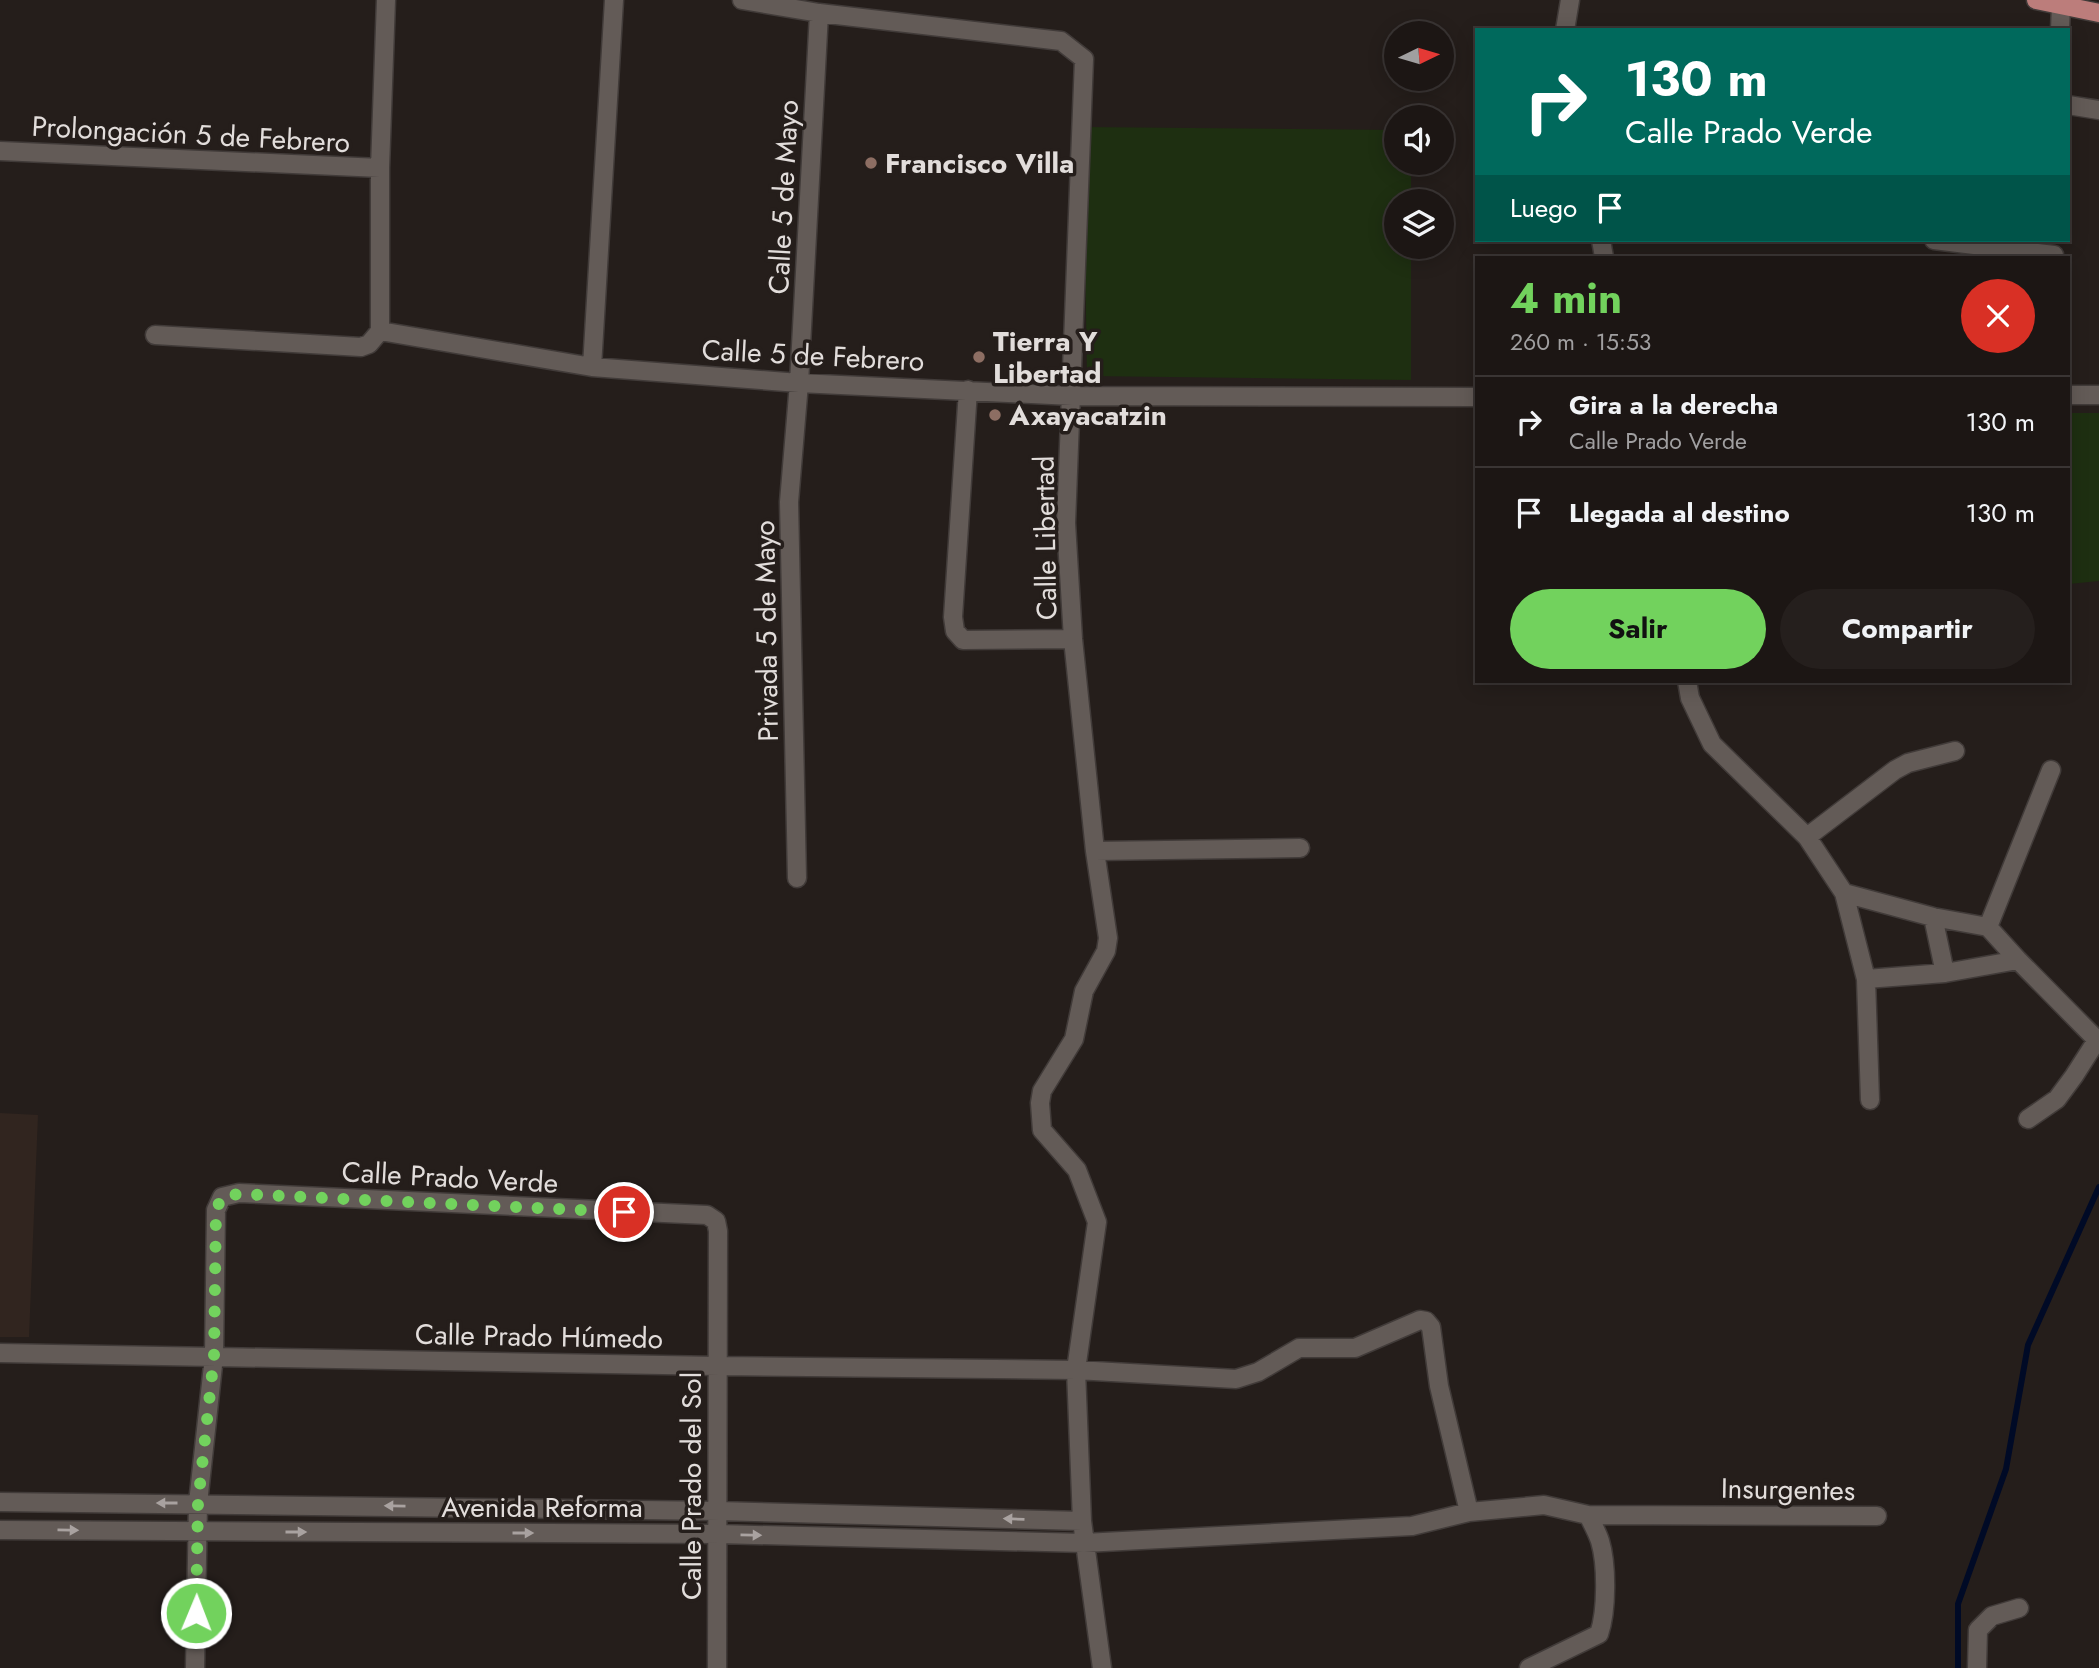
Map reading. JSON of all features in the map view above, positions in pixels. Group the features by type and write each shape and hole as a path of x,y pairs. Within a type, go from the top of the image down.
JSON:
{"main road":[{"path":"2036,0 2099,13"}],"street":[{"path":"155,335 361,348 369,344 380,331 380,169 386,0"},
{"path":"592,367 614,0"},
{"path":"742,0 819,13"},
{"path":"1565,28 1570,0"},
{"path":"2060,28 2062,5"},
{"name":"Calle Libertad","path":"819,13 1061,41 1084,59 1066,523 1073,639 1095,850 1108,938 1106,951 1084,991 1074,1039 1042,1091 1040,1103 1042,1130 1077,1170 1097,1217 1076,1370"},
{"name":"Calle 5 de Mayo","path":"799,383 819,13"},
{"path":"2070,105 2099,110"},
{"name":"Prolongación 5 de Febrero","path":"0,151 380,169"},
{"path":"1956,242 2054,251"},
{"name":"Calle 5 de Febrero","path":"380,331 592,367 799,383 1072,396 1475,397"},
{"name":"Privada 5 de Mayo","path":"796,878 789,502 799,383"},
{"name":"Calle Libertad","path":"968,390 953,617 955,631 963,640 1073,639"},
{"path":"2070,395 2099,395"},
{"path":"1687,683 1690,698 1712,744 1807,837 1844,893 1867,979 1870,1100"},
{"path":"1807,837 1895,770 1955,751"},
{"path":"1988,926 2051,769"},
{"path":"1095,850 1300,848"},
{"path":"1844,893 1933,917 1988,926 2098,1041 2057,1099 2028,1119"},
{"path":"1933,917 1945,972"},
{"path":"1867,979 1945,972 2018,960"},
{"name":"Calle Prado Verde","path":"214,1356 216,1210 222,1197 239,1194 707,1215 716,1221"},
{"name":"Calle Prado del Sol","path":"716,1221 717,1668"},
{"name":"Calle Prado Húmedo","path":"0,1353 1076,1370 1236,1379 1258,1372 1299,1349 1355,1348 1420,1320 1426,1321 1431,1327 1439,1386 1469,1512"},
{"path":"194,1668 198,1503 214,1356"},
{"path":"1076,1370 1082,1521 1102,1668"},
{"name":"Avenida Reforma","path":"0,1502 718,1511 1082,1521"},
{"name":"Insurgentes","path":"1469,1512 1544,1505 1588,1515 1877,1516"},
{"name":"Avenida Reforma","path":"0,1530 718,1534 1084,1543 1412,1526 1469,1512"},
{"path":"1529,1668 1599,1634 1603,1621 1604,1570 1600,1542 1588,1515"},
{"path":"1977,1668 1978,1630 1992,1616 2019,1608"}],"shaded area":[{"path":"0,1113 38,1115 29,1337 0,1337"}],"green space":[{"path":"1083,127 1384,130 1384,175 1411,175 1411,189 1384,189 1384,259 1411,259 1411,380 1087,376"},
{"path":"2070,413 2099,413 2099,581 2070,584"}],"waterway":[{"path":"1958,1668 1958,1604 2006,1469 2028,1345 2099,1187"}],"place":[{"name":"Francisco Villa","path":"871,163"},
{"name":"Tierra Y Libertad","path":"979,357"},
{"name":"Axayacatzin","path":"995,415"}],"route":[{"path":"196,1613 198,1503 214,1356 216,1210 222,1197 239,1194 624,1212"}]}
